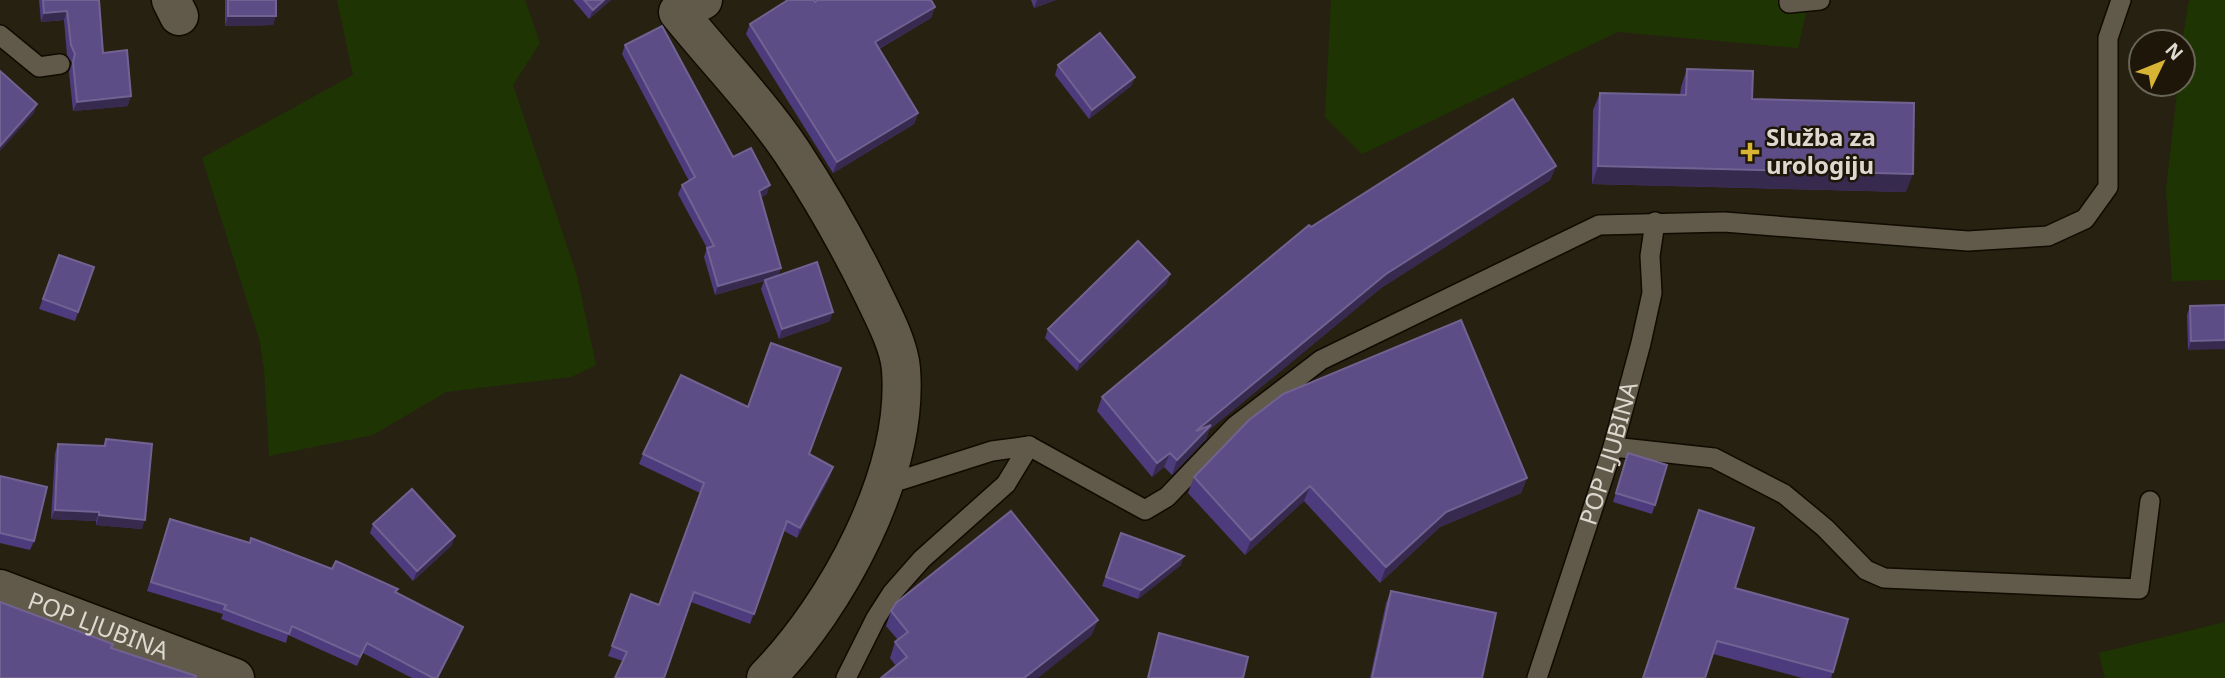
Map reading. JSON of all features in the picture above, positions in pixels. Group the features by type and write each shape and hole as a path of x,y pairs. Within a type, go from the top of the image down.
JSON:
{"street":[{"path":"682,4 791,150 850,248 882,314 901,368 898,428 886,475 853,557 820,610 766,678"},
{"name":"POP LJUBINA","path":"0,589 235,678"}],"lane":[{"path":"1789,0 1789,3 1820,0"},
{"path":"886,475 901,480 992,452 1029,446 1145,510 1167,497 1235,426 1321,360 1600,225 1724,222 1968,241 2048,236 2085,219 2108,187 2108,38 2118,1"},
{"path":"0,35 39,67 60,64"},
{"name":"POP LJUBINA","path":"1537,678 1613,447 1652,293 1650,256 1655,222"},
{"path":"846,678 876,618 892,593 922,559 1006,484 1029,446"},
{"path":"1613,447 1714,458 1783,494 1825,528 1866,570 1884,578 2139,589 2150,500"}],"green space":[{"path":"337,0 525,0 540,43 513,85 577,276 596,365 571,377 446,392 373,435 269,456 260,342 202,158 353,75"},
{"path":"1331,0 1809,0 1798,48 1618,32 1362,154 1325,117"},
{"path":"2189,0 2225,0 2225,280 2172,281 2166,189 2176,98 2197,98 2197,28 2184,28"},
{"path":"2225,622 2225,678 2105,678 2099,653"}],"building":[{"path":"43,0 99,0 103,53 127,50 131,96 77,102 73,62 75,54 71,45 67,11 44,13"},
{"path":"228,0 276,0 276,16 228,16"},
{"path":"584,0 604,0 593,10"},
{"path":"788,0 931,0 935,7 875,42 918,113 837,162 750,24"},
{"path":"662,26 733,157 751,148 770,185 759,191 781,268 718,286 707,248 714,246 682,185 695,177 625,45"},
{"path":"1100,33 1135,77 1092,110 1058,65"},
{"name":"Služba za urologiju","path":"1687,69 1753,71 1752,99 1914,103 1913,174 1598,166 1600,93 1686,95"},
{"path":"0,71 37,104 0,146"},
{"path":"1513,99 1556,166 1386,274 1196,431 1211,425 1177,460 1170,453 1157,463 1102,397 1309,225 1311,227"},
{"path":"1138,241 1170,274 1080,362 1048,329"},
{"path":"59,255 94,267 78,312 43,299"},
{"path":"817,262 833,312 782,329 765,280"},
{"path":"2225,305 2225,340 2191,341 2190,306"},
{"path":"1461,320 1527,478 1446,512 1386,567 1310,486 1251,540 1194,477 1249,420 1283,394"},
{"path":"771,343 841,368 809,454 833,467 800,528 787,521 754,614 694,592 664,678 615,678 627,652 612,646 631,594 659,605 704,483 643,454 681,375 748,407"},
{"path":"106,439 152,444 145,520 99,515 99,512 55,510 58,444 105,446"},
{"path":"1628,453 1667,465 1655,505 1616,493"},
{"path":"0,476 47,487 34,541 0,533"},
{"path":"412,489 455,536 417,571 373,524"},
{"path":"1699,510 1754,528 1735,588 1848,619 1833,672 1717,641 1705,678 1643,678"},
{"path":"1011,511 1098,620 1024,678 881,678 907,657 895,642 908,632 891,611 896,603"},
{"path":"170,519 250,543 251,538 332,569 336,561 398,589 395,592 463,627 437,678 367,643 360,657 292,626 289,634 224,609 226,605 151,582"},
{"path":"1121,533 1184,556 1141,590 1106,577"},
{"path":"1391,591 1496,613 1482,678 1372,678"},
{"path":"0,602 113,644 111,648 196,678 0,678"},
{"path":"1159,633 1248,657 1243,678 1148,678"}],"place":[{"name":"Služba za urologiju","path":"1750,152"}]}
